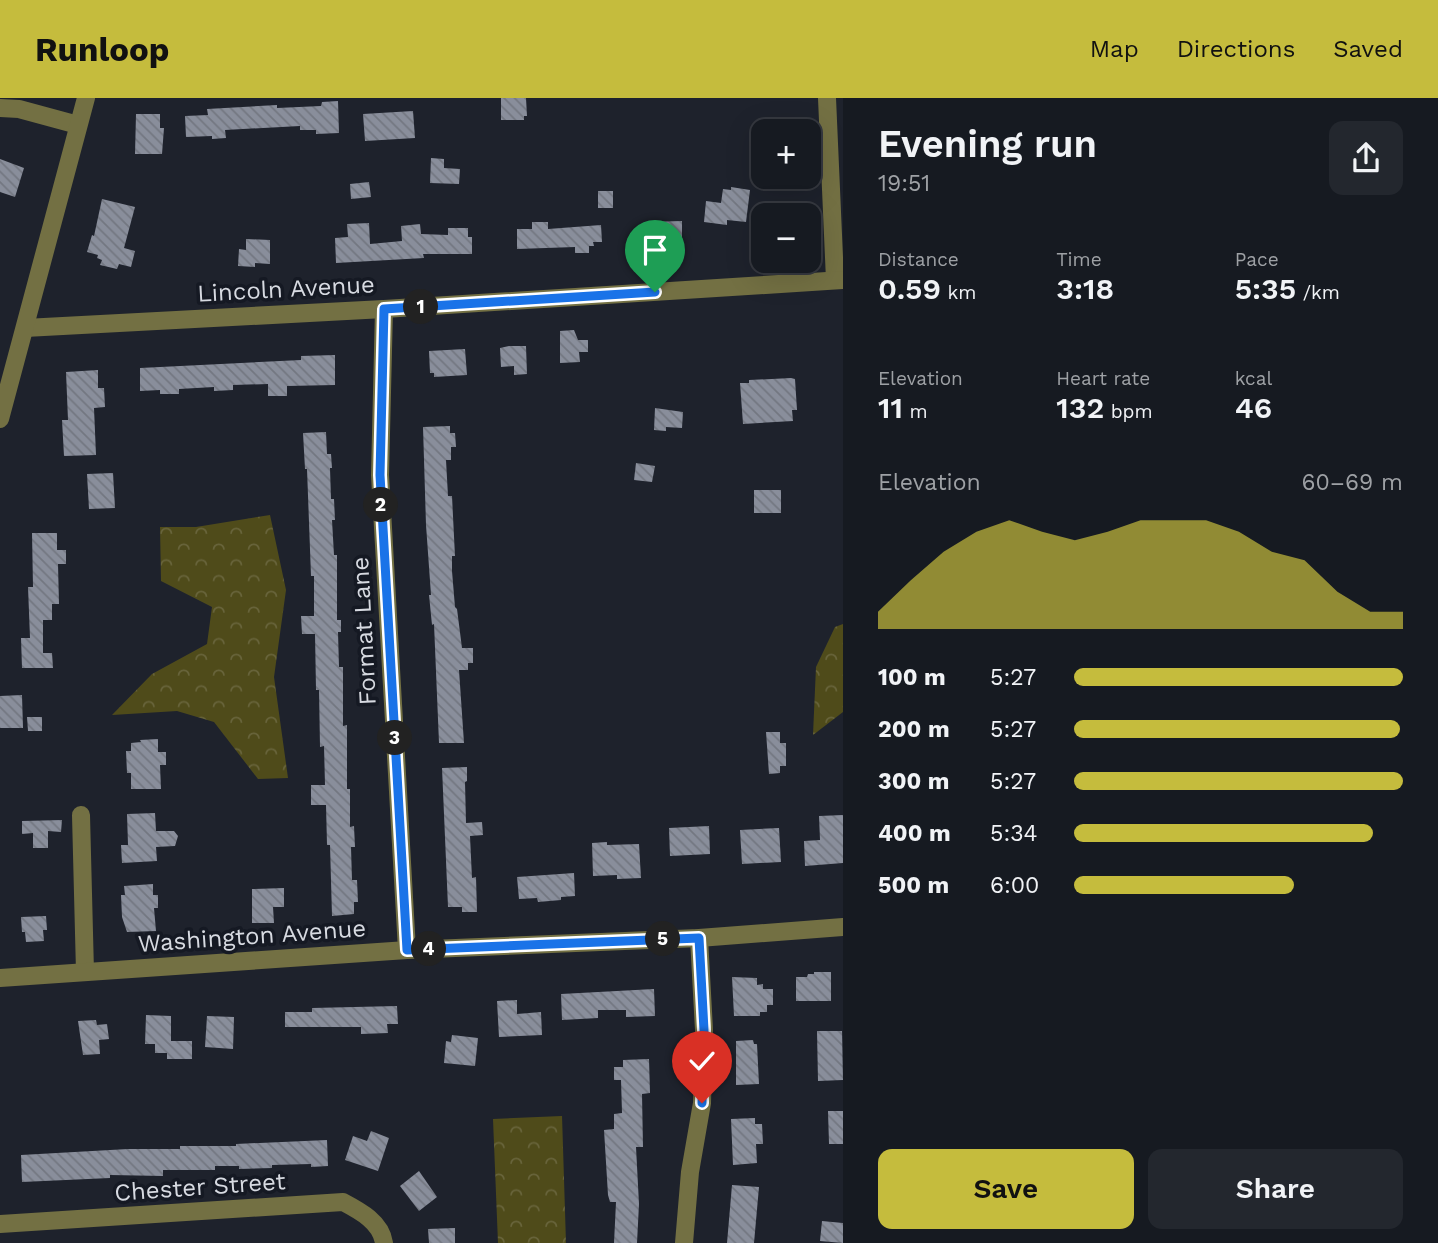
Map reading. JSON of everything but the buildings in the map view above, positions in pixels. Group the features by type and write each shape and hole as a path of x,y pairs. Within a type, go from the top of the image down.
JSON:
{"street":[{"path":"0,419 86,98"},
{"path":"827,98 839,280"},
{"path":"0,108 19,109 78,125"},
{"name":"Lincoln Avenue","path":"25,328 384,309 839,280"},
{"name":"Format Lane","path":"384,309 380,475 407,950"},
{"path":"81,815 85,972"},
{"name":"Washington Avenue","path":"0,978 407,950 699,938 843,927"},
{"path":"684,1243 691,1172 702,1103 704,1030 699,938"},
{"name":"Chester Street","path":"0,1224 343,1202 367,1214 384,1243"}],"green space":[{"path":"270,515 286,590 274,677 288,778 258,779 214,722 177,711 112,715 152,674 207,644 212,607 161,581 160,527 196,527"},
{"path":"843,624 843,712 813,735 816,667 835,627"},
{"path":"562,1116 566,1243 498,1243 493,1119"}],"route":[{"path":"655,292 384,309 380,475 407,950 699,938 704,1030 702,1103"}]}
